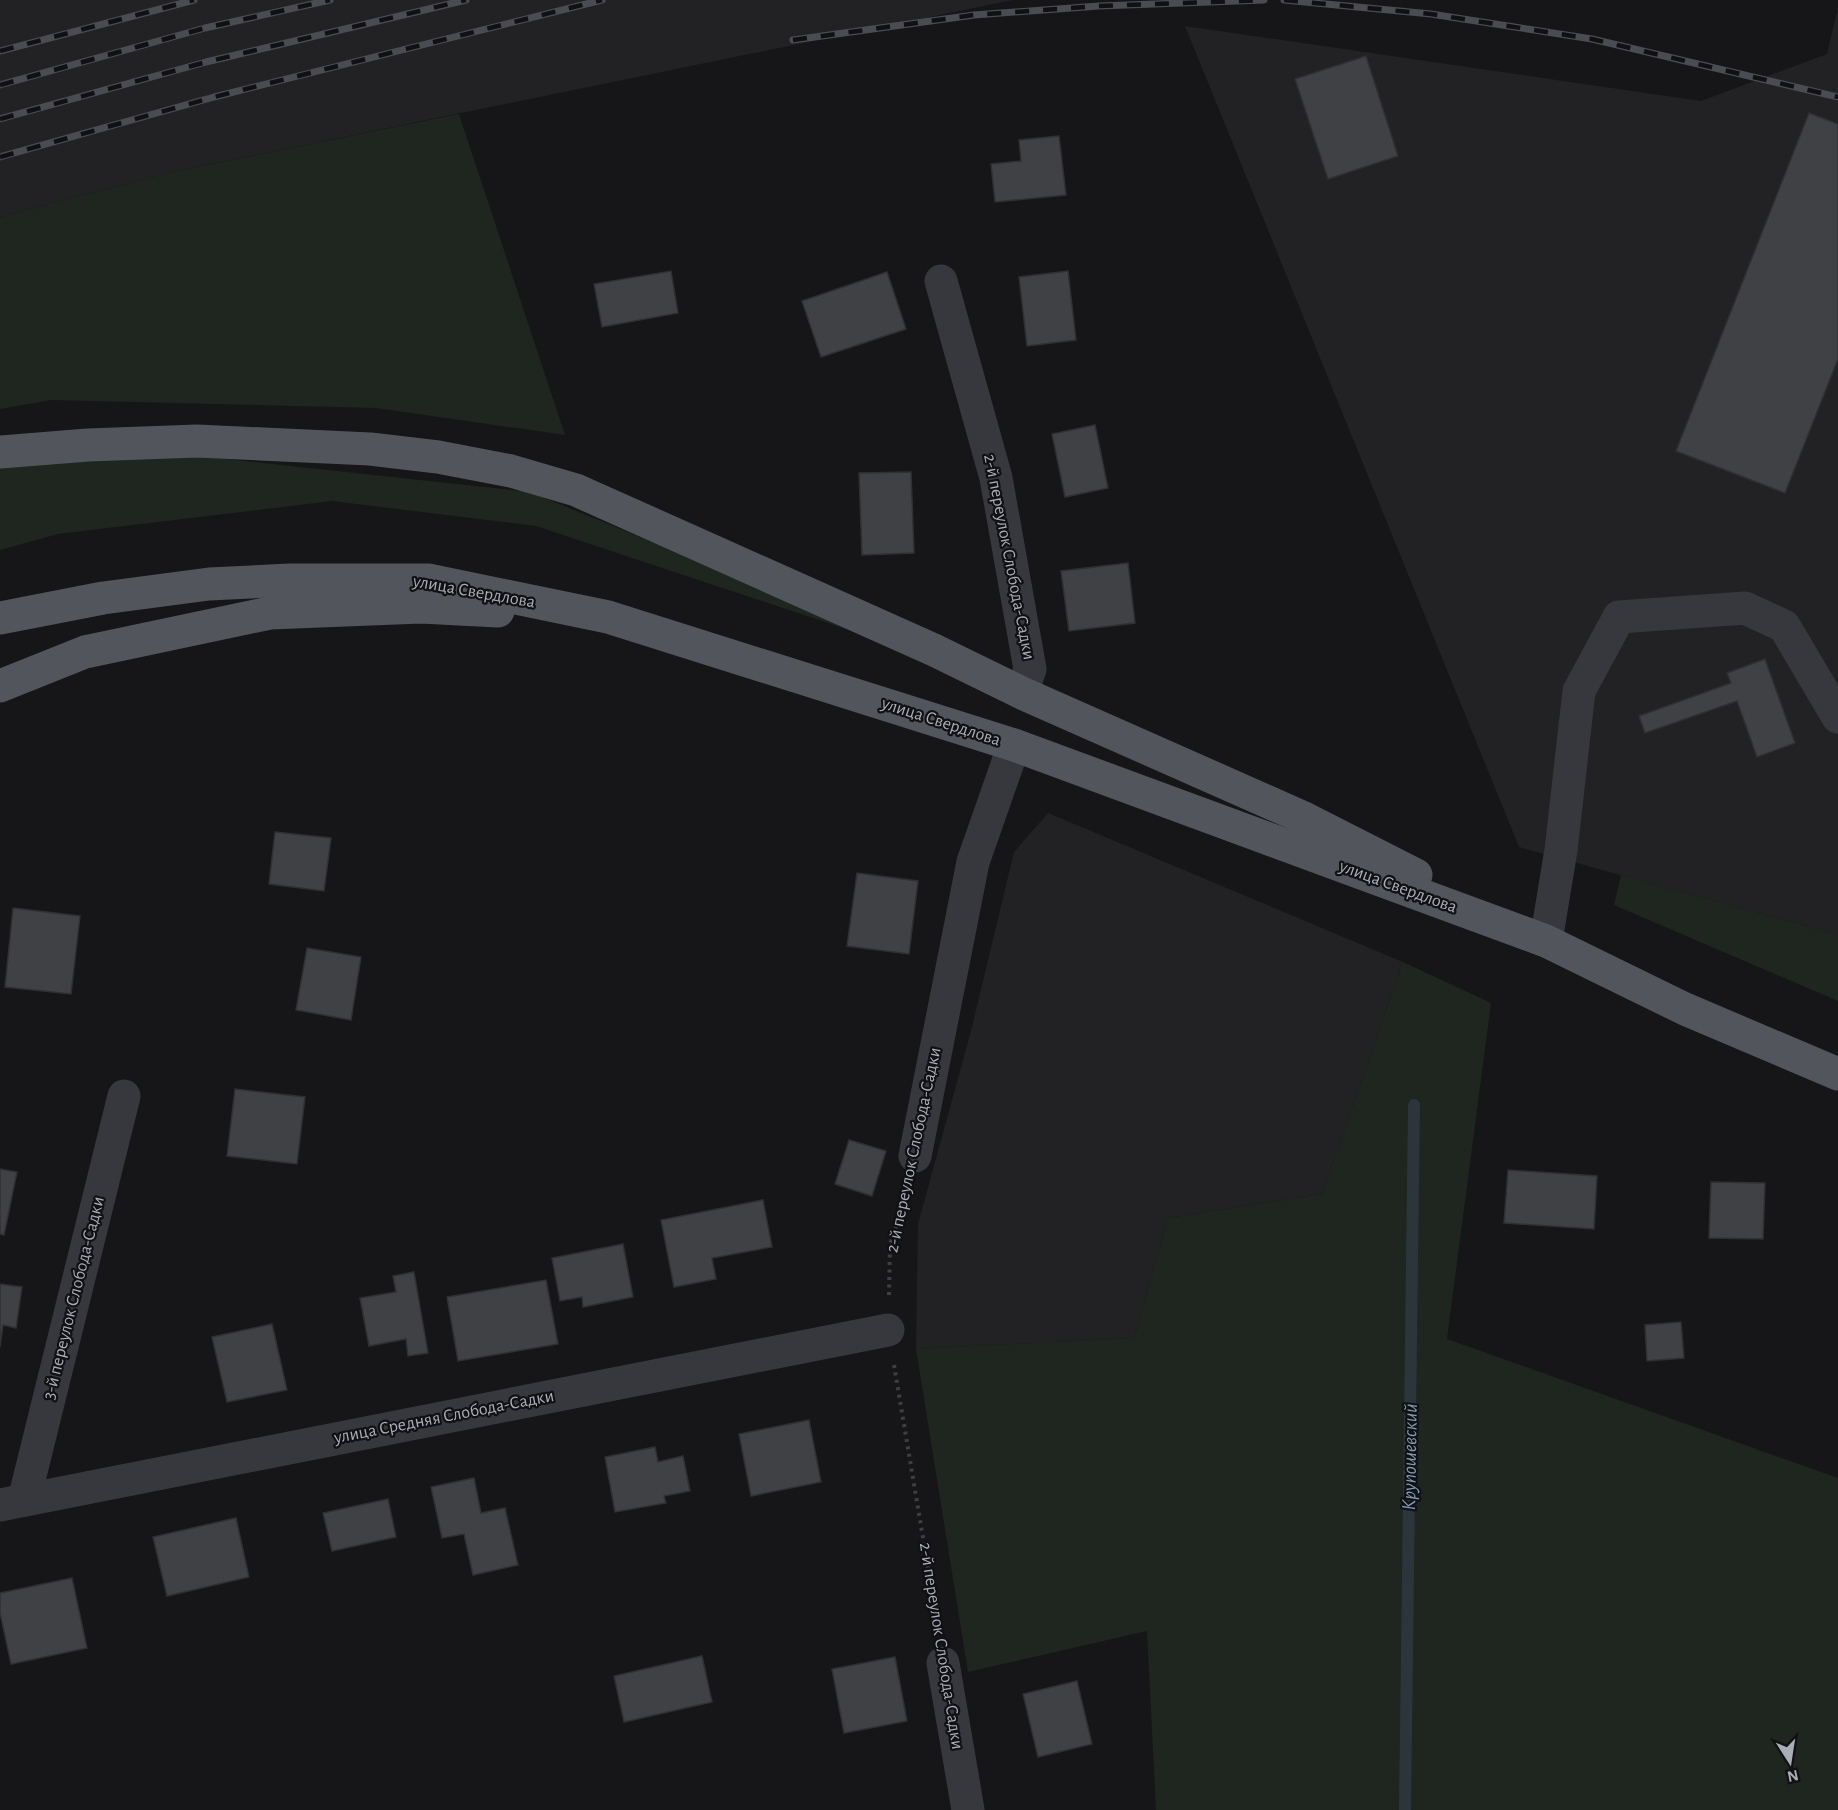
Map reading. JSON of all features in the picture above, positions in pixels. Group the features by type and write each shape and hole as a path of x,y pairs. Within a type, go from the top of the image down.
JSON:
{"main road":[{"path":"0,452 197,441 370,449 438,457 511,471 576,490 934,650 1022,693 1302,817 1546,941"},
{"name":"улица Свердлова","path":"0,618 103,598 209,584 325,580 428,580 608,617 1014,745 1546,941 1685,1009 1838,1074"},
{"path":"0,686 85,652 270,613 421,607 608,617"}],"street":[{"name":"2-й переулок Слобода-Садки","path":"941,281 996,478 1030,669 1022,693"},
{"path":"1546,941 1561,849 1579,691 1619,617 1745,608 1784,626 1838,717"},
{"name":"2-й переулок Слобода-Садки","path":"915,1156 973,862 1014,745"},
{"name":"3-й переулок Слобода-Садки","path":"12,1503 124,1096"},
{"name":"улица Средняя Слобода-Садки","path":"12,1503 888,1330"},
{"name":"2-й переулок Слобода-Садки","path":"944,1663 968,1810"}],"path":[{"name":"2-й переулок Слобода-Садки","path":"915,1156 907,1198 890,1244 888,1330 944,1663"}],"shaded area":[{"path":"0,0 1013,0 173,172 0,217"},
{"path":"1838,7 1838,935 1519,847 1185,26 1701,101 1827,54"},
{"path":"459,114 565,435 376,408 51,400 0,409 0,217 173,172"},
{"path":"199,456 530,492 943,661 536,526 332,501 58,534 0,550 0,464"},
{"path":"1048,813 1403,962 1322,1194 1168,1218 1134,1338 916,1349 918,1224 971,1031 1014,852"},
{"path":"1621,875 1838,935 1838,1001 1614,905"},
{"path":"1403,962 1491,1003 1447,1339 1838,1478 1838,1810 1156,1810 1147,1631 968,1672 916,1349 1134,1338 1168,1218 1322,1194"}],"building":[{"path":"1366,56 1398,156 1328,179 1295,79"},
{"path":"1809,113 1838,124 1838,359 1785,493 1676,451"},
{"path":"1059,136 1066,195 995,202 991,164 1021,161 1019,140"},
{"path":"671,271 678,313 602,327 594,284"},
{"path":"1068,271 1076,340 1027,346 1019,277"},
{"path":"887,272 906,329 821,357 802,301"},
{"path":"1095,425 1108,488 1065,497 1052,434"},
{"path":"911,472 914,553 862,555 859,473"},
{"path":"1128,563 1135,623 1069,631 1061,571"},
{"path":"1765,659 1795,743 1757,757 1737,701 1645,733 1639,716 1731,683 1727,673"},
{"path":"275,832 331,838 324,891 269,884"},
{"path":"857,873 918,881 909,954 847,946"},
{"path":"13,908 80,916 71,994 5,987"},
{"path":"307,948 361,957 351,1020 296,1010"},
{"path":"235,1089 305,1097 297,1164 227,1156"},
{"path":"849,1140 886,1151 872,1196 835,1184"},
{"path":"0,1169 17,1172 4,1235 0,1234"},
{"path":"1508,1170 1597,1176 1594,1229 1504,1223"},
{"path":"1711,1182 1765,1183 1763,1239 1709,1238"},
{"path":"763,1200 772,1247 712,1258 716,1279 674,1287 661,1220"},
{"path":"623,1244 633,1297 583,1307 582,1297 560,1301 552,1258"},
{"path":"414,1272 428,1353 408,1356 406,1339 369,1346 360,1298 396,1292 393,1276"},
{"path":"546,1280 558,1344 458,1361 447,1297"},
{"path":"0,1284 22,1287 16,1328 3,1325 0,1347"},
{"path":"1681,1322 1684,1358 1647,1361 1645,1325"},
{"path":"272,1324 287,1390 227,1402 212,1337"},
{"path":"809,1420 821,1482 751,1496 739,1434"},
{"path":"655,1447 658,1462 683,1456 690,1491 664,1496 666,1503 615,1512 605,1457"},
{"path":"474,1478 481,1513 505,1508 518,1565 473,1575 464,1534 442,1538 431,1487"},
{"path":"388,1499 396,1537 332,1551 323,1513"},
{"path":"236,1518 249,1577 167,1596 153,1537"},
{"path":"72,1578 87,1648 11,1664 0,1613 0,1593"},
{"path":"702,1656 712,1702 624,1722 614,1676"},
{"path":"895,1657 907,1721 844,1733 832,1669"},
{"path":"1077,1681 1092,1744 1038,1757 1023,1694"}],"waterway":[{"name":"Крупошевский","path":"1405,1810 1414,1105"}],"railway":[{"path":"0,51 194,0"},
{"path":"0,85 205,28 330,0"},
{"path":"0,119 206,62 466,0"},
{"path":"0,157 214,97 602,0"},
{"path":"793,40 974,15 1099,6 1264,0"},
{"path":"1284,0 1431,14 1592,39 1838,97"}]}
